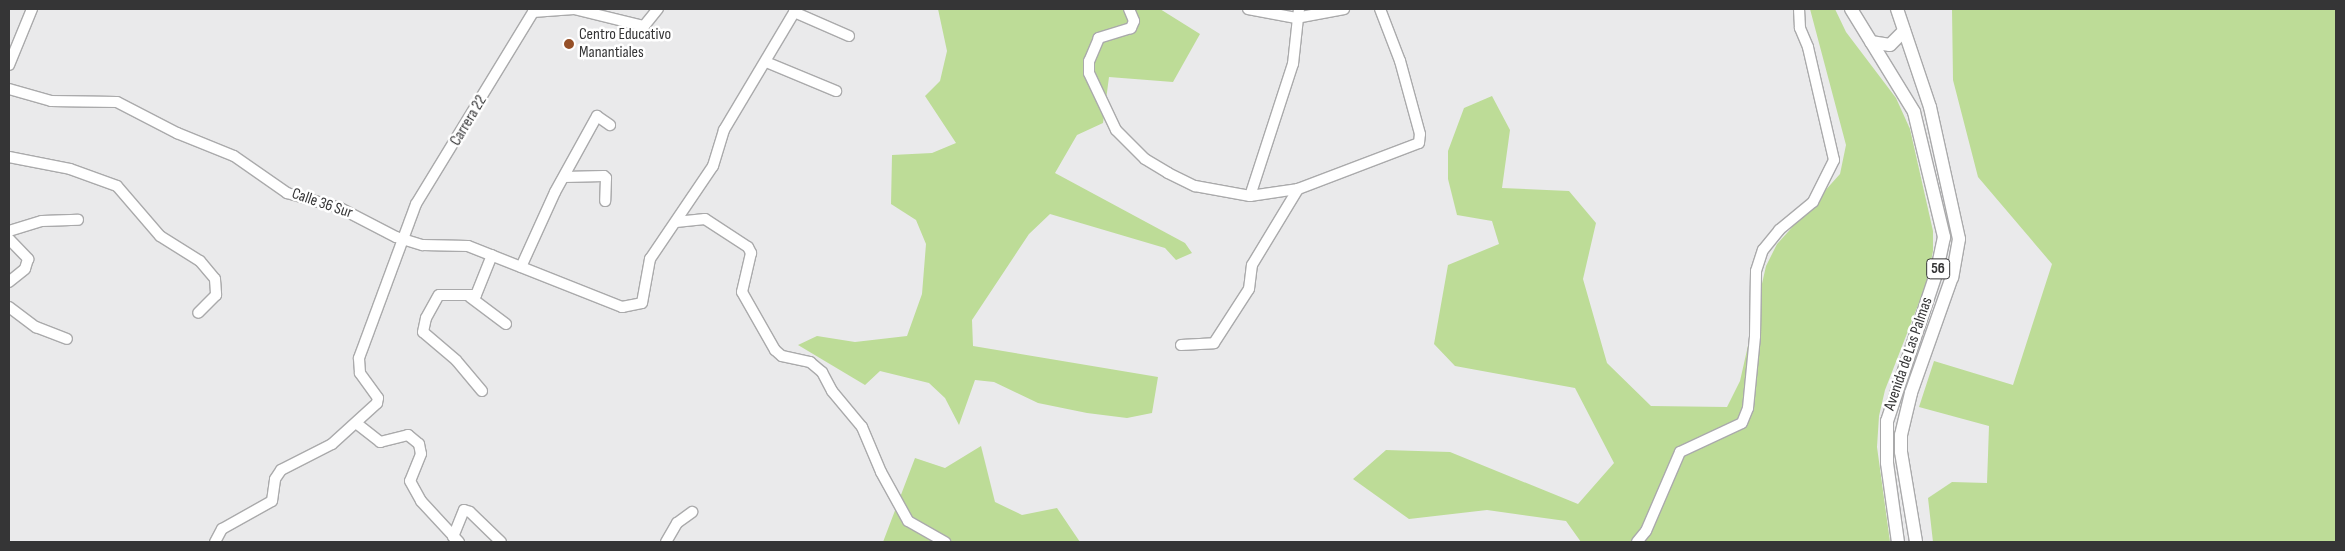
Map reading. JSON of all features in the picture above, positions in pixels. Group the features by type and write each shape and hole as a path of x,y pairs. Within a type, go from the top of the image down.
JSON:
{"main road":[{"name":"Avenida de Las Palmas","path":"1851,9 1914,112 1944,238 1936,274 1887,421 1886,455 1898,542"},
{"name":"Avenida de Las Palmas","path":"1897,9 1930,108 1959,239 1952,277 1911,393 1901,435 1901,452 1916,542"},
{"path":"1871,42 1890,45 1904,32"}],"street":[{"path":"9,65 32,9"},
{"name":"Carrera 22","path":"356,423 377,403 378,398 360,373 360,358 416,204 533,12 574,9 644,26 658,9"},
{"path":"1129,9 1134,21 1131,28 1098,38 1089,61 1089,73 1116,130 1145,159 1168,173 1195,186 1250,196 1298,190 1413,148 1419,143 1420,134 1400,61 1380,9"},
{"path":"1248,9 1297,13 1344,9"},
{"path":"1636,542 1646,531 1680,452 1742,423 1748,408 1755,336 1756,270 1763,250 1779,230 1812,202 1834,160 1808,47 1800,28 1799,9"},
{"path":"676,222 713,166 724,130 766,62 795,10 849,36"},
{"path":"1250,196 1293,64 1297,13"},
{"path":"766,62 836,91"},
{"name":"Calle 36 Sur","path":"9,89 51,101 103,100 132,108 177,133 234,156 287,193 340,208 403,240 423,245 468,246 608,304 622,307 642,303 650,259 676,222"},
{"path":"521,267 564,176 597,116 610,125"},
{"path":"9,157 70,169 117,186 160,236 200,261 215,279 216,295 198,312"},
{"path":"564,176 604,176 606,178 605,201"},
{"path":"1181,345 1214,343 1249,289 1252,266 1298,190"},
{"path":"676,222 705,219 748,247 751,253 742,292 775,350 782,356 810,362 822,372 832,391 862,427 881,472 908,521 945,542"},
{"path":"9,231 42,221 78,220"},
{"path":"9,239 28,259 25,269 9,282"},
{"path":"482,391 456,360 423,332 426,318 439,295 470,297 478,293 492,255"},
{"path":"470,297 506,324"},
{"path":"9,307 36,327 67,339"},
{"path":"215,542 222,529 272,501 275,479 281,470 332,444 356,423 380,442 408,435 419,444 421,454 410,481 421,501 456,540"},
{"path":"456,540 464,510 470,512 501,542"},
{"path":"666,542 677,523 692,512"}],"green space":[{"path":"938,9 1160,9 1200,34 1173,82 1109,77 1103,123 1077,135 1055,173 1185,243 1192,253 1176,260 1165,248 1050,214 1029,234 972,320 973,346 1158,377 1152,413 1127,418 1087,413 1038,403 994,382 975,380 959,425 945,398 929,383 880,371 865,385 798,345 817,336 855,342 907,336 922,294 926,244 916,220 891,204 892,155 932,153 956,143 925,96 940,81 947,51"},
{"path":"1810,9 1835,9 1846,32 1896,98 1910,129 1933,231 1933,251 1927,282 1885,390 1879,416 1877,447 1890,542 1581,542 1566,521 1487,510 1409,519 1353,479 1386,450 1450,452 1578,504 1614,463 1575,388 1455,366 1434,344 1448,265 1499,244 1492,221 1457,215 1448,179 1448,151 1464,108 1492,96 1510,130 1502,188 1569,191 1596,223 1583,279 1607,363 1651,406 1727,407 1740,381 1766,266 1777,244 1840,174 1846,145"},
{"path":"1952,9 2336,9 2336,542 1933,542 1928,498 1952,482 1987,483 1989,426 1919,407 1934,361 2013,385 2052,264 1978,177 1953,80"},
{"path":"981,446 995,502 1022,515 1057,508 1080,542 883,542 915,458 945,468"}],"place":[{"name":"Centro Educativo Manantiales","path":"569,44"}]}
